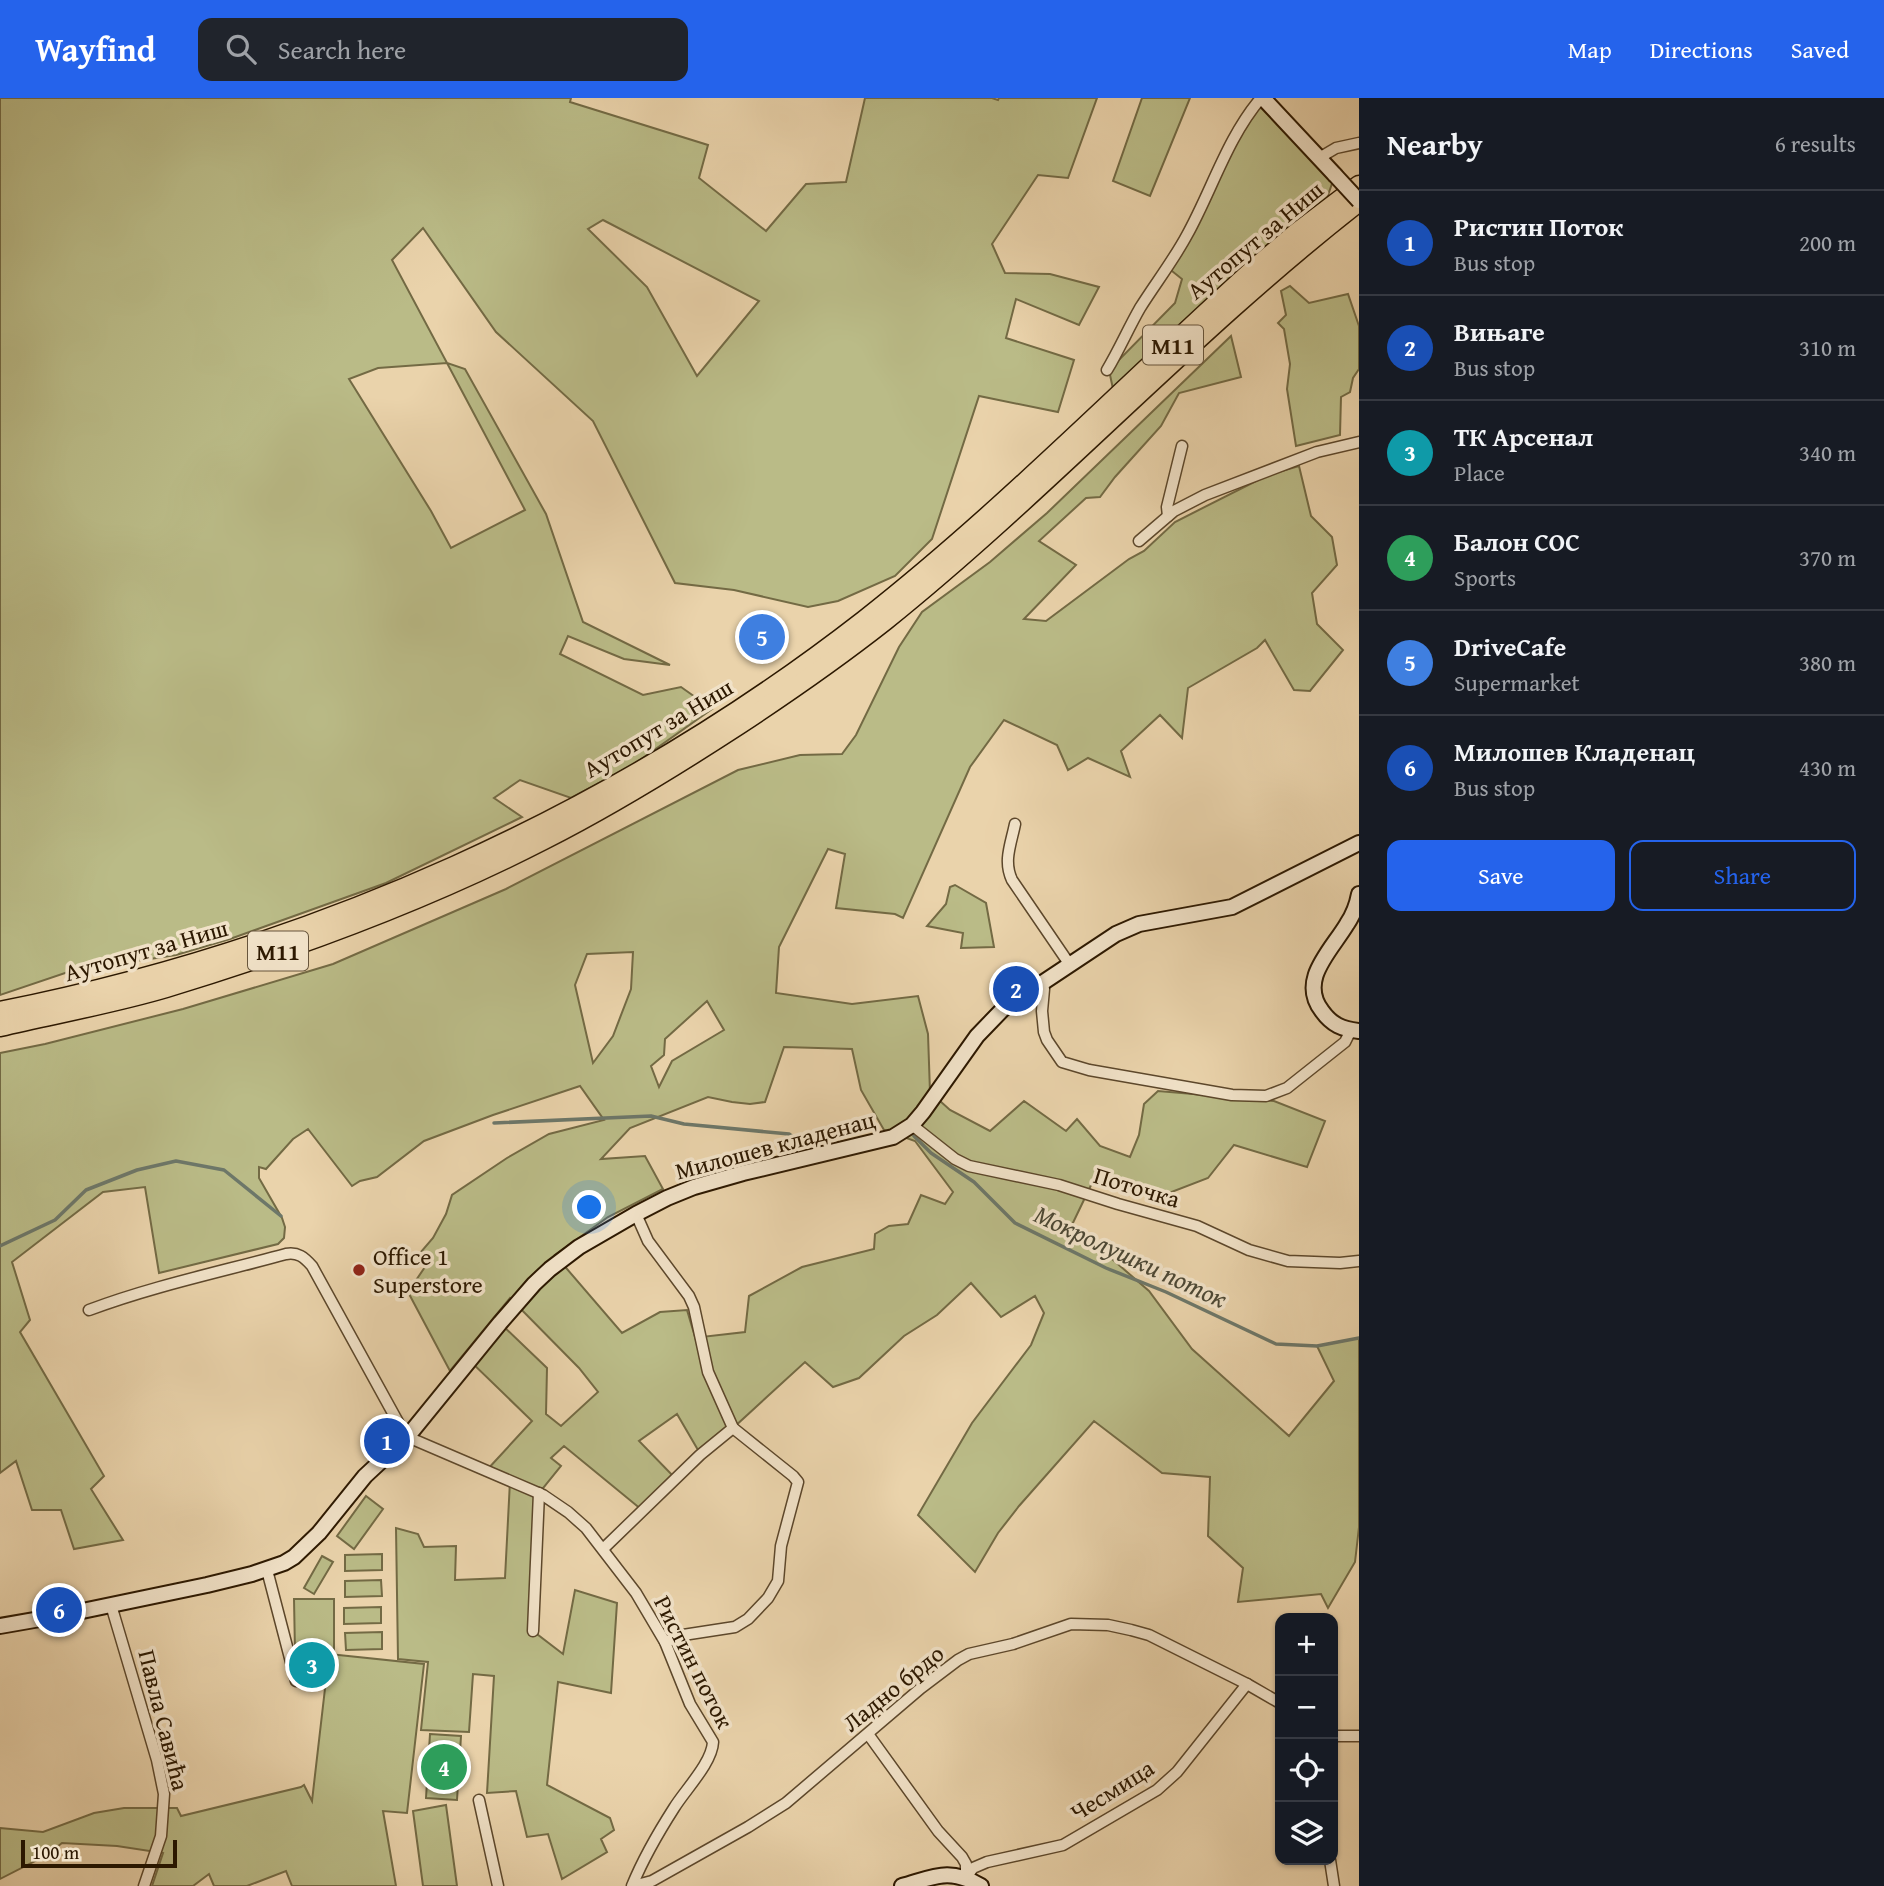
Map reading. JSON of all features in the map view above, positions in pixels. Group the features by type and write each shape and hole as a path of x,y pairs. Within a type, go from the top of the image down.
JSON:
{"highway":[{"name":"Аутопут за Ниш","path":"0,1012 189,966 349,912 503,844 670,752 799,668 903,588 992,512 1258,265 1359,185"},
{"name":"Аутопут за Ниш","path":"0,1027 162,989 319,938 505,859 659,776 788,693 902,607 1003,520 1252,290 1359,202"}],"street":[{"path":"1107,370 1187,235 1237,132 1262,98 1359,202"},
{"path":"1319,158 1336,148 1359,144"},
{"path":"1139,541 1183,505 1317,452 1359,442"},
{"path":"1168,516 1167,507 1182,446"},
{"path":"1016,824 1007,860 1008,870 1012,880 1070,965"},
{"name":"Милошев кладенац","path":"0,1626 207,1585 267,1570 294,1557 310,1543 365,1476 408,1436 534,1284 579,1247 636,1214 694,1187 884,1140 903,1132 935,1097 985,1026 1003,1009 1116,934 1149,922 1232,907 1359,843"},
{"path":"1042,983 1044,1032 1062,1062 1088,1070 1232,1095 1266,1096 1287,1088 1355,1031 1337,1026 1325,1016 1315,999 1313,982 1319,965 1351,918 1359,894"},
{"name":"Поточка","path":"912,1125 955,1159 969,1166 1059,1185 1198,1226 1249,1250 1288,1261 1359,1261"},
{"path":"636,1214 648,1241 689,1296 694,1307 708,1372 733,1428 797,1481 781,1546 778,1581 768,1598 743,1623 727,1629 683,1635 665,1642"},
{"path":"89,1310 145,1290 296,1253 312,1266 408,1436"},
{"path":"603,1549 700,1455 733,1428"},
{"name":"Ристин поток","path":"408,1436 418,1443 539,1493 568,1512 586,1528 636,1593 665,1642 690,1704 712,1739 713,1746 710,1755 648,1850 632,1886"},
{"path":"533,1631 539,1493"},
{"path":"267,1570 296,1681"},
{"name":"Павла Савића","path":"111,1605 164,1791 164,1813 158,1846 144,1886"},
{"name":"Ладно брдо","path":"632,1886 652,1881 758,1821 786,1802 958,1660 969,1654 1013,1644 1071,1624 1108,1625 1149,1635 1275,1700"},
{"name":"Чесмица","path":"966,1878 973,1868 986,1861 1063,1845 1157,1790 1177,1772 1247,1684"},
{"path":"868,1734 932,1822 962,1857 966,1864 966,1878"},
{"path":"1338,1736 1359,1736"},
{"path":"479,1800 498,1886"},
{"path":"1331,1865 1334,1886"},
{"path":"902,1886 941,1875 966,1878 981,1886"}],"green space":[{"path":"0,98 571,98 570,102 708,145 699,178 766,231 806,184 846,182 865,98 1097,98 1068,178 1038,175 992,244 1005,273 1050,274 1099,287 1079,325 1016,299 1006,338 1074,360 1058,412 979,396 932,539 895,576 838,601 808,607 734,590 675,583 593,421 496,332 423,228 392,260 447,363 465,369 546,514 583,622 670,665 624,659 568,636 560,654 643,695 681,687 712,709 633,765 571,798 520,780 494,798 522,817 386,883 230,939 176,955 71,971 0,995","holes":["603,220 759,301 697,376 647,287 588,229","447,363 525,510 451,548 349,379 378,368"]},
{"path":"1142,98 1190,98 1150,196 1113,181"},
{"path":"1261,98 1335,175 1327,198 1215,293 1113,389 1109,370 1175,303 1182,279 1167,267"},
{"path":"1290,286 1309,303 1348,294 1359,326 1359,369 1353,378 1350,392 1341,397 1340,435 1296,446 1287,389 1290,364 1284,329 1278,323 1286,315 1281,291"},
{"path":"1231,336 1241,377 1179,393 1161,426 1100,497 1086,498 1039,541 1076,565 1024,619 1046,621 1129,559 1144,551 1175,522 1268,475 1299,466 1311,516 1332,537 1337,565 1312,593 1317,624 1343,650 1310,691 1294,690 1265,640 1257,648 1188,688 1182,738 1160,715 1121,751 1130,777 1088,758 1068,770 1057,745 1004,720 970,767 903,918 895,914 836,908 845,854 828,849 779,947 776,993 852,1004 918,996 928,1034 930,1092 950,1110 990,1131 1024,1101 1066,1131 1077,1119 1100,1146 1130,1157 1139,1135 1144,1104 1158,1091 1274,1101 1325,1121 1307,1167 1234,1145 1208,1178 1169,1193 1129,1193 1093,1181 1070,1229 1097,1246 1149,1291 1192,1349 1289,1436 1334,1381 1317,1346 1359,1338 1359,1527 1355,1562 1328,1608 1321,1594 1238,1602 1243,1568 1208,1536 1210,1477 1162,1473 1094,1421 1019,1506 998,1533 975,1572 918,1515 972,1423 1031,1345 1044,1313 1035,1296 1001,1317 971,1283 937,1315 904,1336 859,1378 833,1387 805,1362 733,1428 716,1392 701,1337 745,1332 749,1296 802,1267 874,1249 875,1234 889,1226 908,1224 921,1195 945,1204 953,1192 915,1141 884,1130 861,1090 852,1049 784,1047 765,1102 750,1104 708,1097 630,1128 601,1159 645,1156 663,1189 608,1217 555,1255 622,1333 660,1312 687,1310 706,1374 729,1425 698,1450 677,1414 639,1441 676,1479 642,1510 564,1446 551,1458 561,1466 539,1493 533,1631 563,1654 575,1590 617,1603 611,1693 558,1682 547,1785 610,1818 614,1830 601,1839 607,1852 562,1879 548,1834 527,1837 516,1791 487,1793 494,1676 473,1674 469,1732 421,1730 428,1662 398,1659 396,1528 418,1534 424,1547 456,1546 455,1580 505,1578 510,1481 486,1471 532,1421 469,1360 500,1323 547,1368 546,1414 561,1426 598,1392 579,1368 510,1298 450,1371 408,1292 427,1264 420,1253 433,1238 446,1214 452,1195 549,1134 604,1120 580,1086 424,1141 377,1177 352,1186 308,1129 293,1139 266,1169 259,1167 259,1178 285,1227 284,1238 278,1244 159,1273 145,1187 103,1192 12,1262 30,1320 20,1332 104,1476 91,1489 123,1540 74,1549 61,1510 32,1510 16,1461 0,1473 0,1053 183,1009 333,964 506,889 738,770 800,755 842,754 856,735 899,647 922,612 990,562 1047,513","holes":["633,952 631,989 613,1036 593,1063 575,985 587,954","707,1001 724,1030 672,1061 659,1087 651,1066 664,1055 665,1039"]},
{"path":"955,885 986,903 994,947 961,948 963,933 927,926 946,904 950,887"},
{"path":"366,1496 383,1509 354,1549 337,1536"},
{"path":"382,1554 382,1570 345,1571 345,1555"},
{"path":"322,1556 333,1562 314,1594 304,1588"},
{"path":"381,1580 382,1596 345,1597 345,1581"},
{"path":"294,1599 334,1599 334,1651 295,1652"},
{"path":"381,1607 381,1623 344,1624 344,1608"},
{"path":"382,1632 382,1649 346,1650 345,1633"},
{"path":"329,1654 424,1664 407,1813 383,1811 396,1886 292,1886 286,1871 247,1886 214,1886 209,1874 193,1886 152,1886 163,1853 117,1846 62,1843 47,1855 0,1879 0,1828 43,1832 94,1813 124,1808 177,1808 181,1816 304,1785 312,1801"},
{"path":"430,1734 461,1736 457,1800 426,1798"},
{"path":"446,1805 457,1886 423,1886 413,1811"}],"waterway":[{"name":"Мокролушки поток","path":"494,1123 651,1116 684,1124 789,1134 810,1150"},
{"name":"Мокролушки поток","path":"914,1136 931,1153 974,1182 1015,1223 1106,1268 1166,1292 1276,1344 1317,1346 1359,1338"},
{"name":"Мокролушки поток","path":"0,1246 55,1220 86,1190 137,1170 176,1161 224,1170 281,1216"}],"place":[{"name":"DriveCafe","path":"762,637"},
{"name":"Вињаге","path":"1016,989"},
{"name":"Office 1 Superstore","path":"359,1270"},
{"name":"Ристин Поток","path":"387,1441"},
{"name":"Милошев Кладенац","path":"59,1610"},
{"name":"ТК Арсенал","path":"312,1665"},
{"name":"Балон СОС","path":"444,1767"}]}
